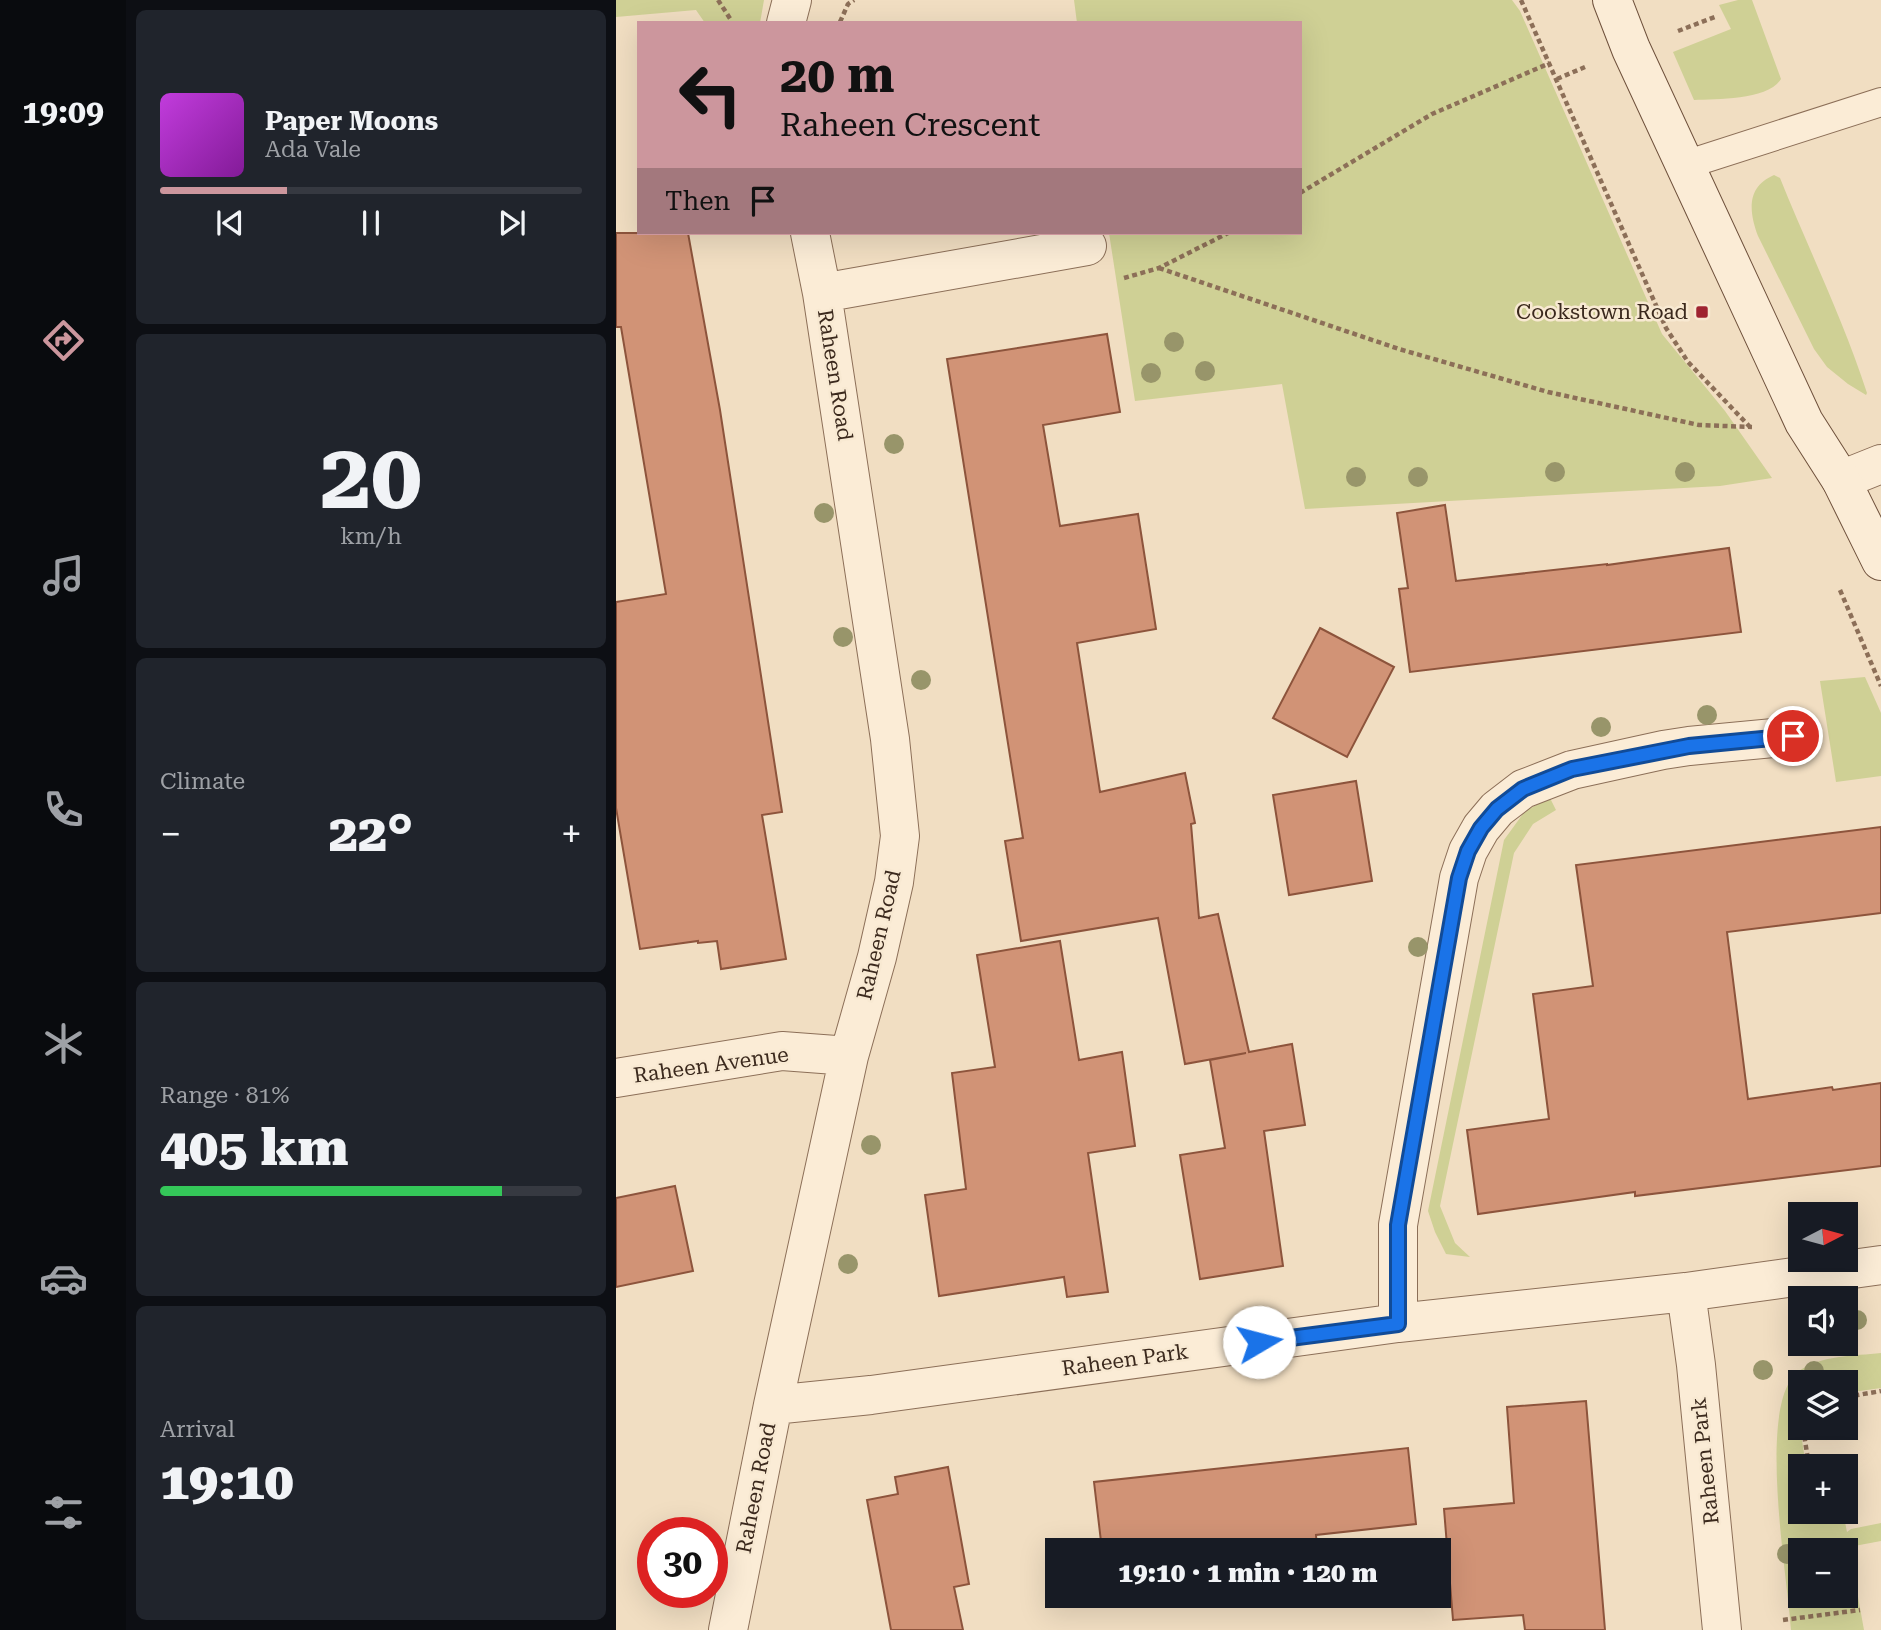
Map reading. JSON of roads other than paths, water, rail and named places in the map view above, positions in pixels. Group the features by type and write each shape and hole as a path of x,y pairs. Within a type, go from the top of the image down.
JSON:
{"street":[{"path":"787,21 792,0"},
{"path":"1612,0 1631,49 1804,422 1841,480 1881,561"},
{"name":"Raheen Road","path":"728,1630 773,1405 849,1056 877,957 894,882 900,836 890,739 822,293 810,235"},
{"path":"822,293 1087,246"},
{"path":"1841,480 1881,464"},
{"path":"1398,1324 1398,1225 1459,878 1468,851 1481,828 1497,809 1523,789 1572,769 1689,746 1794,736"},
{"name":"Raheen Avenue","path":"616,1078 782,1051 849,1056"},
{"name":"Raheen Park","path":"773,1405 871,1395 1398,1324 1686,1292 1881,1265"},
{"name":"Raheen Park","path":"1686,1292 1696,1365 1722,1630"}],"lane":[{"path":"1685,165 1881,102"}],"place":[{"name":"Cookstown Road","path":"1702,312"}]}
